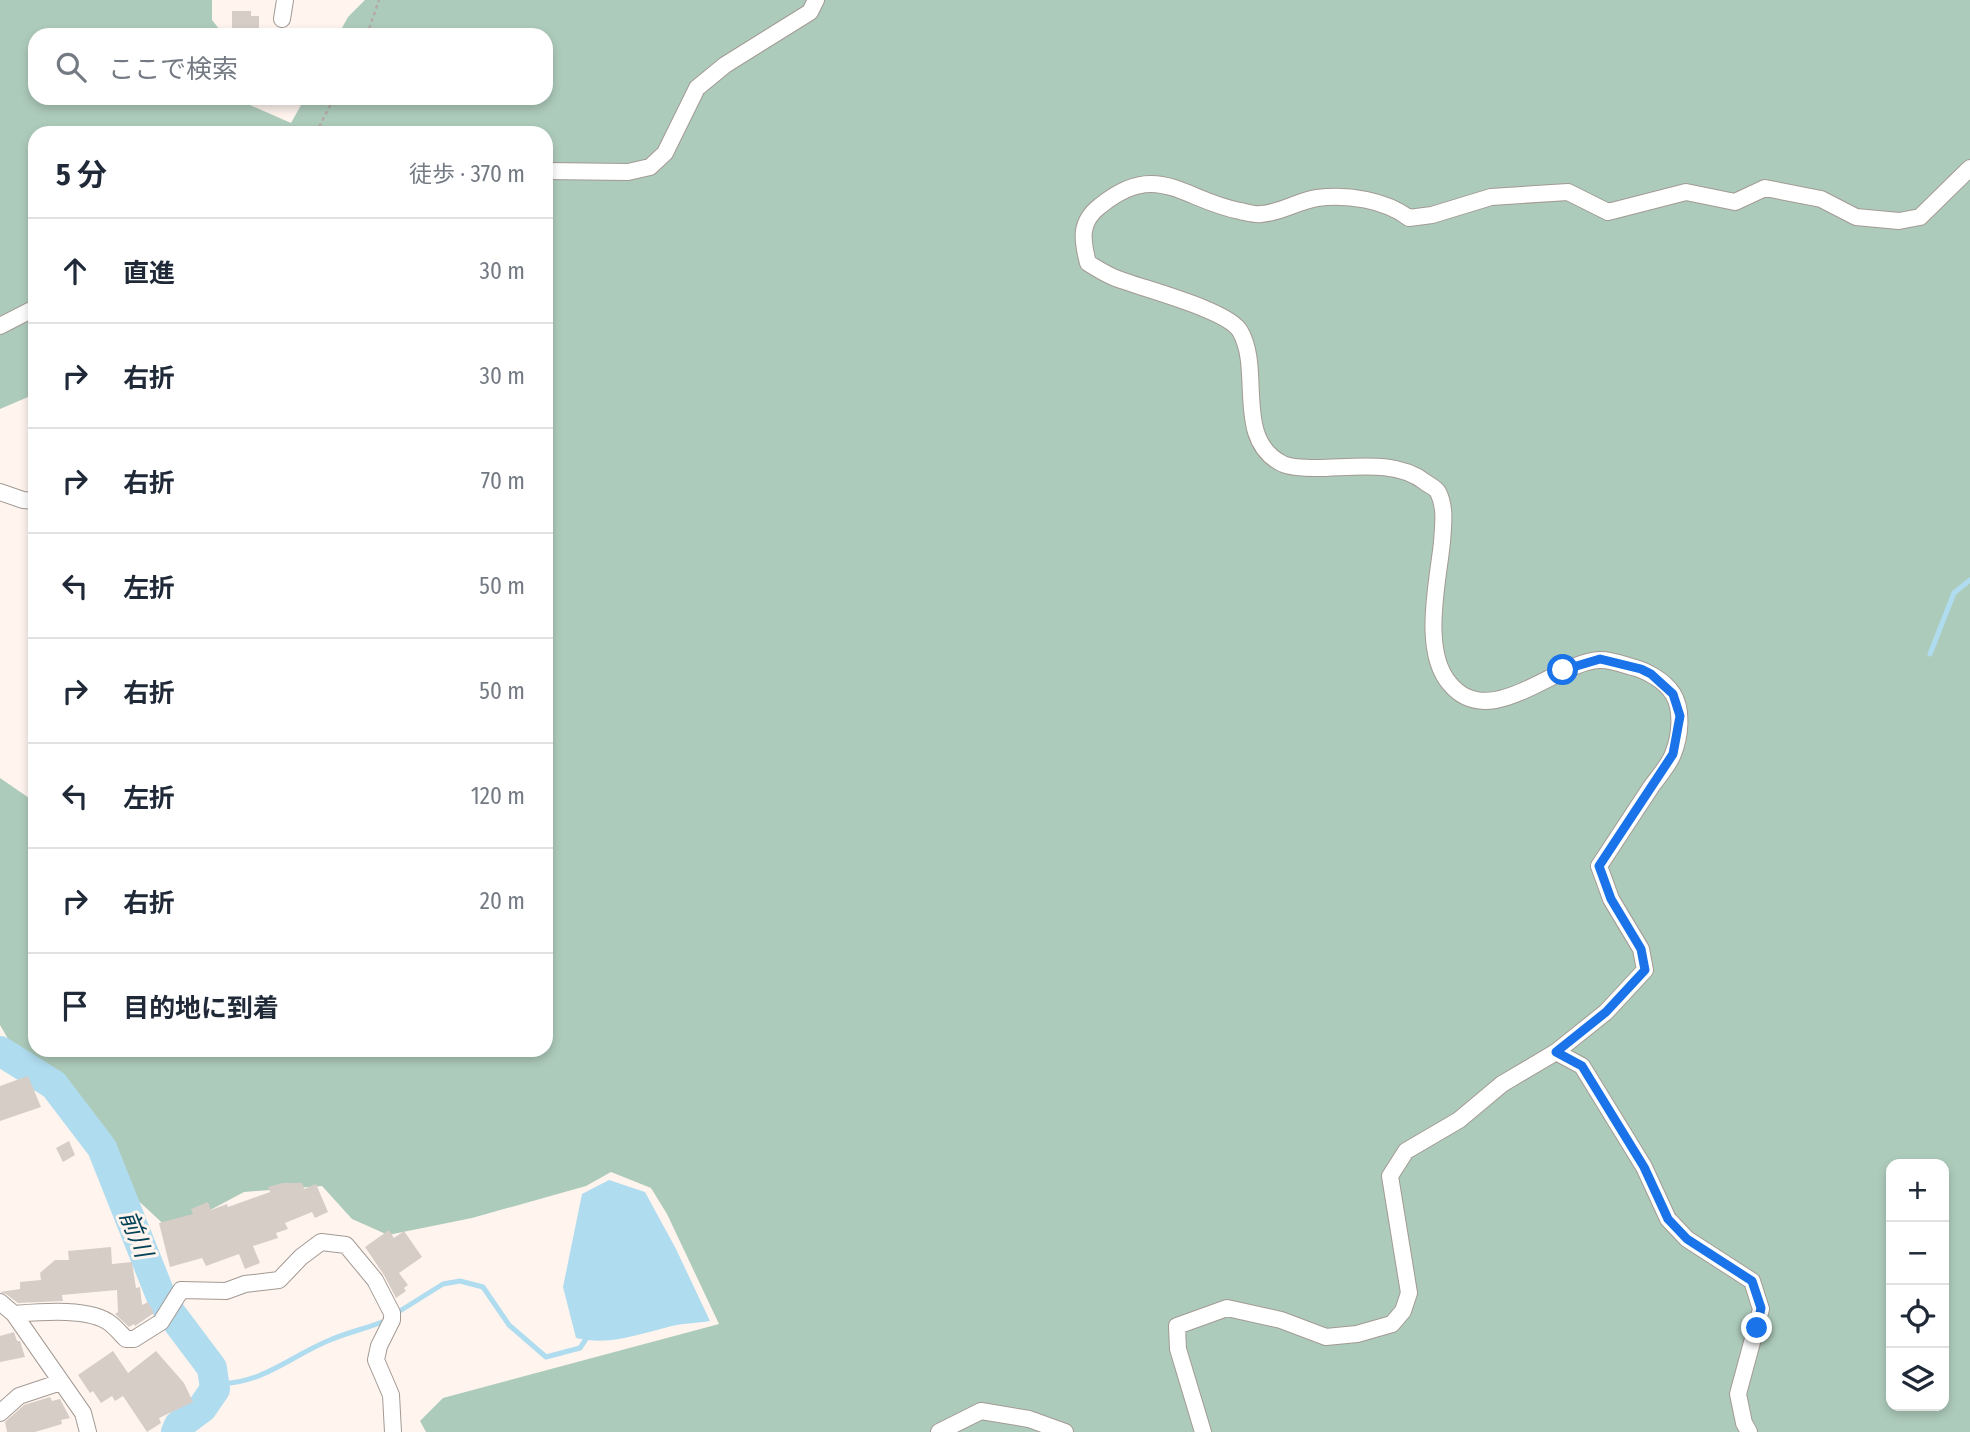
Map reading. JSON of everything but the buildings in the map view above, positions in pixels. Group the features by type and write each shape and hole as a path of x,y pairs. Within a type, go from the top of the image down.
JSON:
{"street":[{"path":"282,19 285,0"},
{"path":"553,171 628,172 650,167 665,153 697,88 725,65 810,12 816,0"},
{"path":"1203,1432 1178,1349 1177,1326 1227,1308 1281,1320 1326,1337 1357,1334 1392,1324 1403,1311 1409,1293 1390,1176 1406,1151 1459,1120 1502,1084 1556,1052 1606,1012 1645,970 1641,949 1611,899 1599,866 1673,754 1680,716 1673,694 1651,674 1600,659 1563,670 1520,694 1497,699 1479,701 1465,696 1450,684 1439,666 1433,632 1444,518 1438,491 1416,475 1392,468 1286,466 1271,457 1260,440 1252,414 1247,349 1240,329 1204,307 1113,277 1088,263 1082,241 1088,215 1114,194 1145,183 1177,187 1224,208 1260,215 1318,198 1358,198 1397,209 1409,218 1432,215 1491,197 1568,192 1608,212 1686,192 1735,202 1765,188 1821,200 1856,217 1899,222 1920,217 1970,168"},
{"path":"0,326 28,312"},
{"path":"0,492 28,500"},
{"path":"1556,1052 1582,1066 1644,1167 1668,1219 1687,1239 1752,1281 1761,1308 1738,1394 1744,1423 1749,1432"},
{"path":"14,1314 57,1310 100,1318 109,1322 126,1339 134,1339 169,1310 181,1290 226,1291 245,1284 279,1280 301,1257 321,1242 346,1245 375,1280 392,1316 376,1360 391,1395 393,1432"},
{"path":"0,1302 14,1314 83,1413 88,1432"},
{"path":"0,1413 19,1396 61,1382"},
{"path":"939,1432 981,1411 1029,1419 1065,1432"}],"path":[{"path":"369,28 379,0"},
{"path":"320,126 330,105"}],"green space":[{"path":"0,0 212,0 212,20 218,28 28,28 28,105 250,105 291,123 301,105 553,105 553,28 342,28 348,17 365,0 1970,0 1970,1432 426,1432 420,1421 443,1398 719,1324 667,1214 651,1188 611,1172 586,1186 472,1218 388,1235 352,1219 322,1186 244,1192 171,1231 131,1194 66,1113 33,1082 0,1025 0,778 28,797 28,1057 553,1057 553,126 28,126 28,397 0,409"}],"water":[{"path":"609,1180 645,1192 710,1321 677,1325 613,1340 576,1338 563,1287 582,1194"}],"waterway":[{"path":"1930,654 1954,593 1970,580"},
{"name":"前川","path":"0,1051 54,1085 102,1148 164,1304 212,1368 215,1389 202,1408 179,1425 176,1432"},
{"path":"395,1314 443,1284 460,1281 483,1287 509,1325 546,1357 580,1348 588,1336"},
{"path":"214,1383 230,1383 260,1375 330,1340 387,1320"}],"route":[{"path":"1563,670 1600,659 1641,669 1651,674 1673,694 1680,716 1673,754 1599,866 1611,899 1641,949 1645,970 1606,1012 1556,1052 1582,1066 1644,1167 1668,1219 1687,1239 1752,1281 1761,1308 1757,1328"}]}
